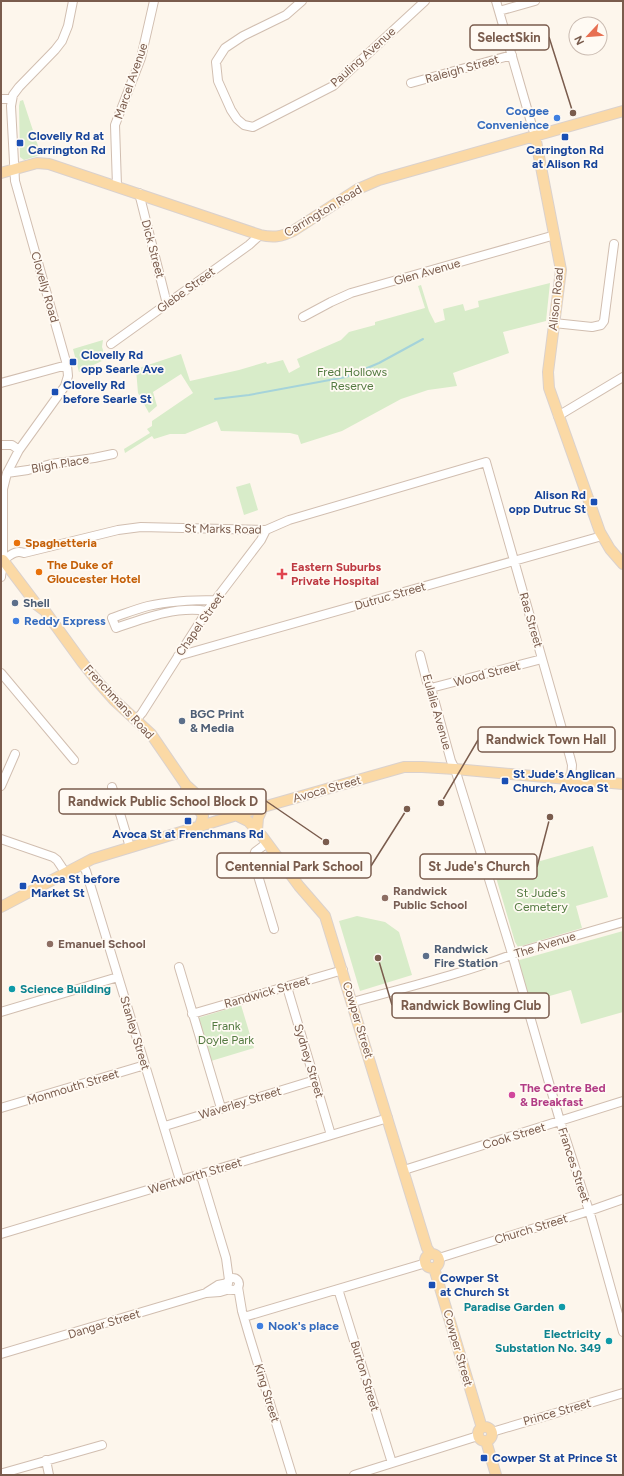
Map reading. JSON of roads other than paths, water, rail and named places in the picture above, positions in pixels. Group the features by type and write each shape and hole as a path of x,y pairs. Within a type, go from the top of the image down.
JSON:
{"main road":[{"name":"Carrington Road","path":"1,173 36,163 42,163 117,186 260,235 275,237 287,234 358,189 379,180 623,111"},
{"name":"Alison Road","path":"535,136 555,235 561,276 548,380 551,396 602,536 622,560"},
{"name":"Frenchmans Road","path":"2,560 37,605 45,611 98,682 114,700 151,734 186,785 197,795 236,815"},
{"name":"Avoca Street","path":"1,906 82,864 130,847 263,806 404,767 455,769 623,784"},
{"path":"179,775 191,798 203,816 200,826"},
{"path":"257,830 258,818 263,806"},
{"name":"Cowper Street","path":"236,815 248,821 257,830 299,886 327,919 432,1261 482,1435 496,1475"},
{"path":"482,1435 491,1438 492,1432"}],"street":[{"path":"1,99 11,99 19,86 62,41 68,26 73,1"},
{"name":"Marcel Avenue","path":"117,186 115,125 141,58 154,1"},
{"name":"Pauling Avenue","path":"302,1 286,15 243,36 225,48 216,62 218,81 231,110 237,119 244,125 253,127 333,86 424,1"},
{"name":"Alison Road","path":"496,1 535,136"},
{"path":"500,11 536,1"},
{"name":"Raleigh Street","path":"411,83 512,55"},
{"name":"Clovelly Road","path":"1,577 3,489 6,473 19,450 65,386 68,376 67,365 16,187 13,170 11,99"},
{"name":"Dick Street","path":"138,193 167,304"},
{"name":"Glebe Street","path":"111,344 249,245 260,235"},
{"name":"Glen Avenue","path":"303,317 351,293 555,235"},
{"path":"554,323 592,327 600,325 604,321 614,244"},
{"path":"1,383 67,365"},
{"path":"558,416 623,377"},
{"path":"1,444 12,445 19,450"},
{"name":"Bligh Place","path":"6,473 113,454"},
{"name":"St Marks Road","path":"2,560 14,552 19,551 24,553 118,530 141,527 266,530 296,518 486,462"},
{"name":"Rae Street","path":"486,462 570,757 572,765 571,779"},
{"name":"Chapel Street","path":"136,720 207,612 261,540 266,530"},
{"name":"Dutruc Street","path":"178,656 514,561 558,550 602,536"},
{"path":"207,612 198,610 176,611 150,617 116,628 112,618 160,604 192,600 216,600"},
{"name":"Eulalie Avenue","path":"420,655 427,682 432,688 451,761 455,769"},
{"name":"Wood Street","path":"432,688 542,659"},
{"path":"1,673 74,760"},
{"path":"1,786 15,754"},
{"name":"Frances Street","path":"455,769 512,955 560,1121 589,1211 623,1332"},
{"path":"112,787 130,847"},
{"path":"1,839 53,857 57,860 65,872"},
{"path":"267,843 255,852 253,860 274,929"},
{"name":"Stanley Street","path":"82,864 86,871 180,1180"},
{"name":"The Avenue","path":"352,1002 482,965 623,922"},
{"path":"179,967 221,1108"},
{"name":"Randwick Street","path":"192,1014 342,970"},
{"path":"1,1012 118,977"},
{"name":"Sydney Street","path":"287,986 331,1135"},
{"name":"Monmouth Street","path":"1,1108 145,1065"},
{"name":"Waverley Street","path":"164,1126 315,1080"},
{"name":"Cook Street","path":"404,1170 623,1101"},
{"name":"Wentworth Street","path":"1,1234 388,1118"},
{"name":"King Street","path":"201,1175 226,1258 232,1285 243,1314 292,1475"},
{"name":"Church Street","path":"243,1314 338,1289 432,1261 623,1199"},
{"name":"Dangar Street","path":"1,1354 206,1292 220,1292 232,1285"},
{"name":"Burton Street","path":"338,1289 392,1463"},
{"name":"Prince Street","path":"492,1432 623,1393"},
{"path":"354,1475 482,1435"},
{"path":"4,1473 102,1445"},
{"path":"46,1460 49,1475"}],"waterway":[{"path":"215,399 249,395 346,377 379,363 423,339"}],"place":[{"name":"SelectSkin","path":"573,113"},
{"name":"Coogee Convenience","path":"557,118"},
{"name":"Carrington Rd at Alison Rd","path":"565,137"},
{"name":"Clovelly Rd at Carrington Rd","path":"20,143"},
{"name":"Clovelly Rd opp Searle Ave","path":"73,362"},
{"name":"Clovelly Rd before Searle St","path":"55,392"},
{"name":"Alison Rd opp Dutruc St","path":"594,502"},
{"name":"Spaghetteria","path":"17,543"},
{"name":"The Duke of Gloucester Hotel","path":"39,572"},
{"name":"Eastern Suburbs Private Hospital","path":"282,574"},
{"name":"Shell","path":"15,603"},
{"name":"Reddy Express","path":"16,621"},
{"name":"BGC Print & Media","path":"182,721"},
{"name":"St Jude's Anglican Church, Avoca St","path":"505,781"},
{"name":"Randwick Town Hall","path":"441,803"},
{"name":"Centennial Park School","path":"407,809"},
{"name":"St Jude's Church","path":"550,817"},
{"name":"Avoca St at Frenchmans Rd","path":"188,821"},
{"name":"Randwick Public School Block D","path":"326,842"},
{"name":"Avoca St before Market St","path":"23,886"},
{"name":"Randwick Public School","path":"385,898"},
{"name":"Emanuel School","path":"50,944"},
{"name":"Randwick Fire Station","path":"426,956"},
{"name":"Randwick Bowling Club","path":"378,958"},
{"name":"Science Building","path":"12,989"},
{"name":"The Centre Bed & Breakfast","path":"512,1095"},
{"name":"Cowper St at Church St","path":"432,1285"},
{"name":"Paradise Garden","path":"562,1307"},
{"name":"Nook's place","path":"260,1326"},
{"name":"Electricity Substation No. 349","path":"609,1341"},
{"name":"Cowper St at Prince St","path":"484,1458"}],"park label":[{"name":"Fred Hollows Reserve","path":"352,379"},
{"name":"St Jude's Cemetery","path":"541,900"},
{"name":"Frank Doyle Park","path":"226,1033"}]}
